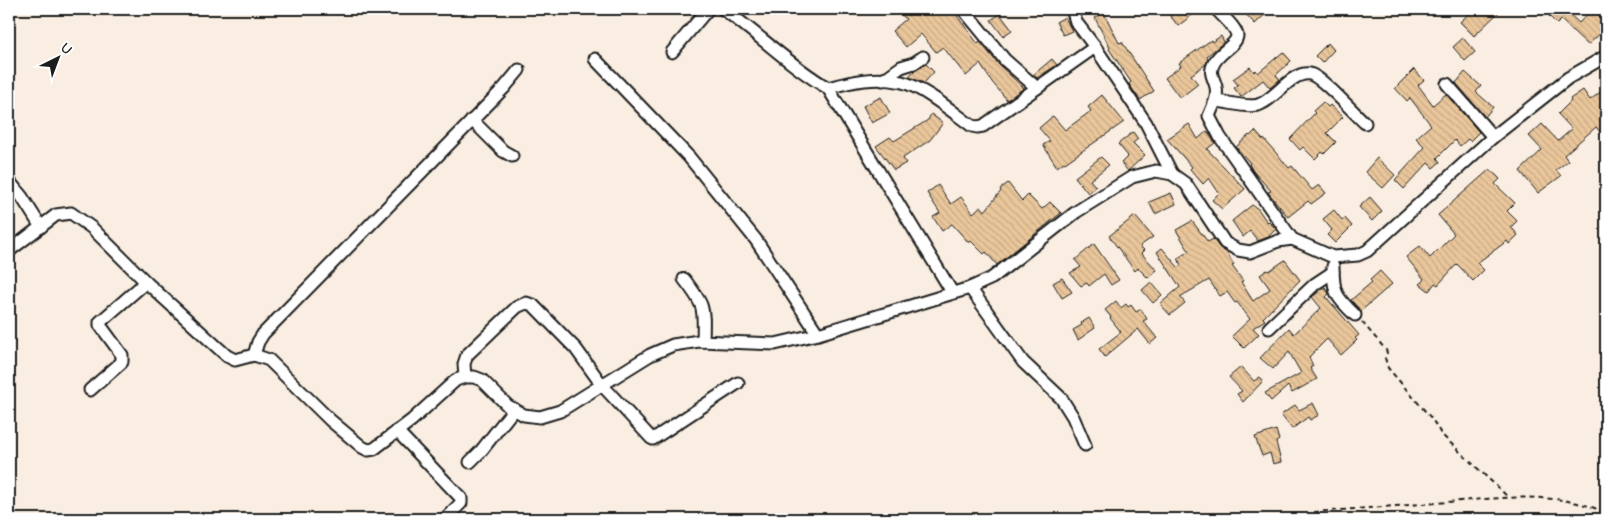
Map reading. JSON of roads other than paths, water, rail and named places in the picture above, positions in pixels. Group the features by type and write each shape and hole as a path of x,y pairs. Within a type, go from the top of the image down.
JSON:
{"street":[{"path":"672,52 708,9"},
{"path":"723,9 744,24 785,59 828,88 952,292"},
{"path":"963,9 1005,60 1037,88"},
{"path":"1072,9 1076,22 1146,123 1172,174"},
{"path":"1216,9 1236,32 1237,37 1234,43 1222,52 1214,62 1211,70 1216,86 1216,100 1209,116 1214,127 1292,239"},
{"path":"828,88 861,80 903,82 928,94 972,126 977,127 983,126 1095,47"},
{"path":"9,251 56,215 71,213 92,228 146,282 226,356 235,360 254,355 269,360 330,420 368,450 374,449 397,431 456,380 465,377 474,377 482,380 508,406 524,414 540,417 560,411 650,355 673,345 703,341 775,344 818,334 970,288 992,278 1076,212 1132,177 1156,171 1172,174 1186,184 1225,242 1238,250 1250,252 1278,241 1292,239 1334,257 1358,255 1367,251 1493,136 1568,78 1606,56"},
{"path":"883,80 923,57"},
{"path":"594,59 690,157 756,240 818,334"},
{"path":"254,355 263,334 504,88 519,70"},
{"path":"1216,100 1250,106 1260,104 1299,75 1310,74 1320,79 1365,123"},
{"path":"1447,84 1493,136"},
{"path":"472,120 506,153 512,156"},
{"path":"9,181 22,197 40,227"},
{"path":"1334,257 1334,290 1341,302 1356,315"},
{"path":"1269,328 1315,284 1334,272"},
{"path":"684,279 702,304 704,313 703,341"},
{"path":"90,390 122,362 123,359 100,325 100,322 146,282"},
{"path":"970,288 1023,362 1061,398 1073,416 1085,445"},
{"path":"465,377 464,364 467,355 517,307 526,303 533,305 576,349 602,385 648,436 653,439 738,382"},
{"path":"470,462 514,409"},
{"path":"397,431 461,498 461,503 445,519"}]}
